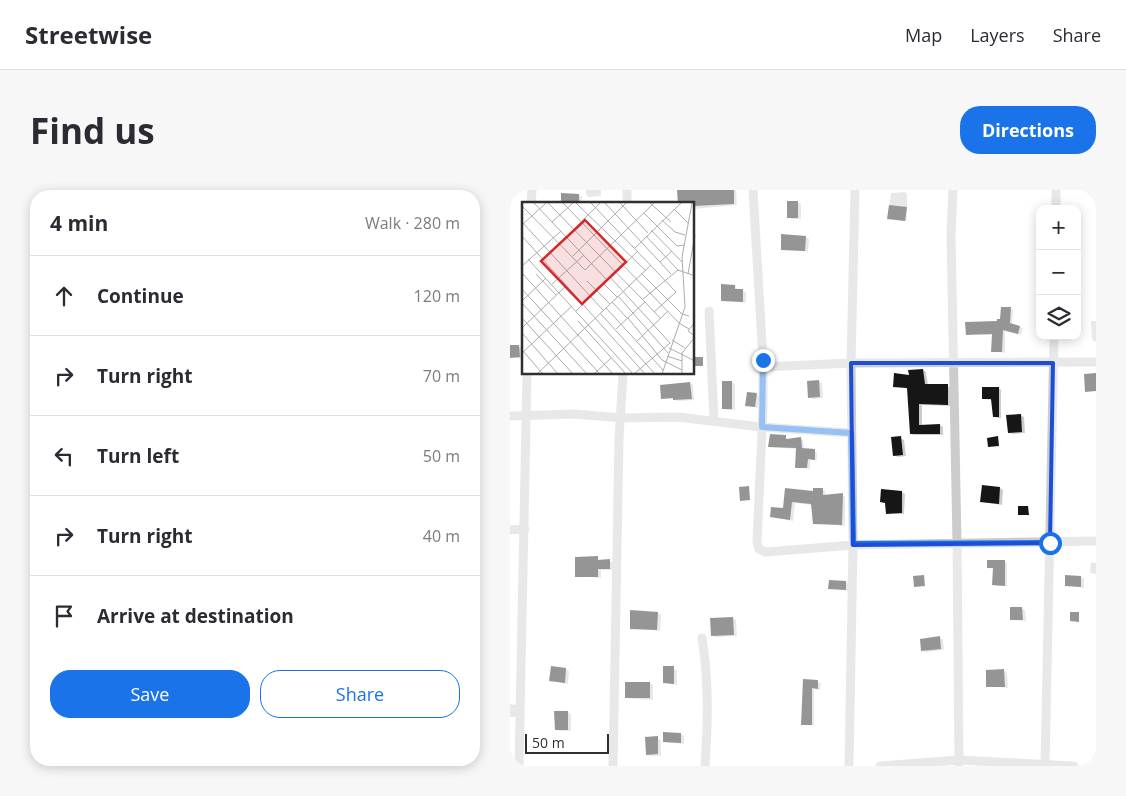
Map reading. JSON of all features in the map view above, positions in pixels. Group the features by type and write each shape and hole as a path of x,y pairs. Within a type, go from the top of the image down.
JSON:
{"street":[{"path":"753,190 763,367 757,542 760,549 766,552 853,544 1096,541"},
{"path":"849,766 853,544 851,363 855,190"},
{"path":"953,190 959,763"},
{"path":"1056,190 1056,205"},
{"path":"709,311 714,420"},
{"path":"1045,766 1054,340"},
{"path":"763,367 851,363 1096,362"},
{"path":"519,766 525,529 524,414 527,375"},
{"path":"614,766 618,469 623,375"},
{"path":"510,416 524,414 574,414 622,418 678,417 762,427 851,433"},
{"path":"510,530 525,529"},
{"path":"702,638 708,671 709,706 705,766"},
{"path":"880,766 959,763 1074,766"}],"highlighted area":[{"path":"851,363 1053,363 1050,543 853,545"}],"building":[{"path":"677,190 734,190 734,204 695,206 695,202 678,202"},
{"path":"561,193 579,194 579,202 561,202"},
{"path":"787,201 798,201 798,218 787,218"},
{"path":"889,205 907,207 905,221 887,219"},
{"path":"781,234 806,236 805,251 781,250"},
{"path":"721,284 735,285 735,289 743,289 743,302 721,301"},
{"path":"1001,307 1011,307 1010,323 1020,326 1018,334 1003,330 1002,352 991,352 992,334 966,335 965,322 997,321 997,319 1000,319"},
{"path":"510,345 519,345 520,357 510,358"},
{"path":"695,357 703,357 703,366 695,366"},
{"path":"923,369 925,384 948,384 948,405 919,404 919,425 940,424 940,434 910,434 907,388 893,387 894,373 909,375 908,370"},
{"path":"1096,373 1096,391 1085,392 1084,374"},
{"path":"819,380 820,397 808,398 807,381"},
{"path":"722,381 732,381 732,409 722,409"},
{"path":"690,382 692,399 661,399 660,385"},
{"path":"982,387 999,387 999,417 993,417 991,399 982,399"},
{"path":"747,392 757,393 755,407 745,406"},
{"path":"1021,414 1022,432 1008,433 1006,415"},
{"path":"770,434 786,435 786,439 801,437 802,448 815,449 815,460 808,459 807,468 795,468 796,448 768,447"},
{"path":"901,436 903,455 893,456 891,437"},
{"path":"998,436 999,446 988,447 987,438"},
{"path":"982,485 1000,487 999,504 980,502"},
{"path":"749,486 750,500 740,501 739,487"},
{"path":"785,488 813,491 813,488 823,488 823,495 843,493 842,525 813,524 811,504 792,502 790,520 770,517 771,507 783,508"},
{"path":"881,489 902,491 902,513 886,514 885,503 880,502"},
{"path":"1018,506 1028,506 1029,515 1018,515"},
{"path":"598,556 598,560 610,559 610,569 598,569 598,577 575,577 575,557"},
{"path":"987,560 1005,560 1005,586 992,585 993,568 987,568"},
{"path":"924,575 925,586 914,587 913,576"},
{"path":"1065,575 1081,576 1081,587 1065,586"},
{"path":"829,580 846,581 846,590 828,589"},
{"path":"1010,607 1022,607 1023,620 1010,620"},
{"path":"630,610 658,612 657,630 630,629"},
{"path":"1070,612 1079,612 1079,622 1070,621"},
{"path":"733,617 734,635 711,636 710,618"},
{"path":"940,636 941,649 921,651 920,639"},
{"path":"551,666 566,668 565,683 549,681"},
{"path":"663,666 674,666 674,684 663,683"},
{"path":"1004,669 1005,687 986,687 986,670"},
{"path":"803,679 818,680 818,689 812,688 812,725 801,725"},
{"path":"625,682 650,682 650,698 625,698"},
{"path":"554,711 568,711 568,730 555,730"},
{"path":"663,732 681,733 681,743 663,742"},
{"path":"658,736 658,754 646,755 645,737"}],"route":[{"path":"763,360 762,427 851,433 853,544 1050,543"}]}
